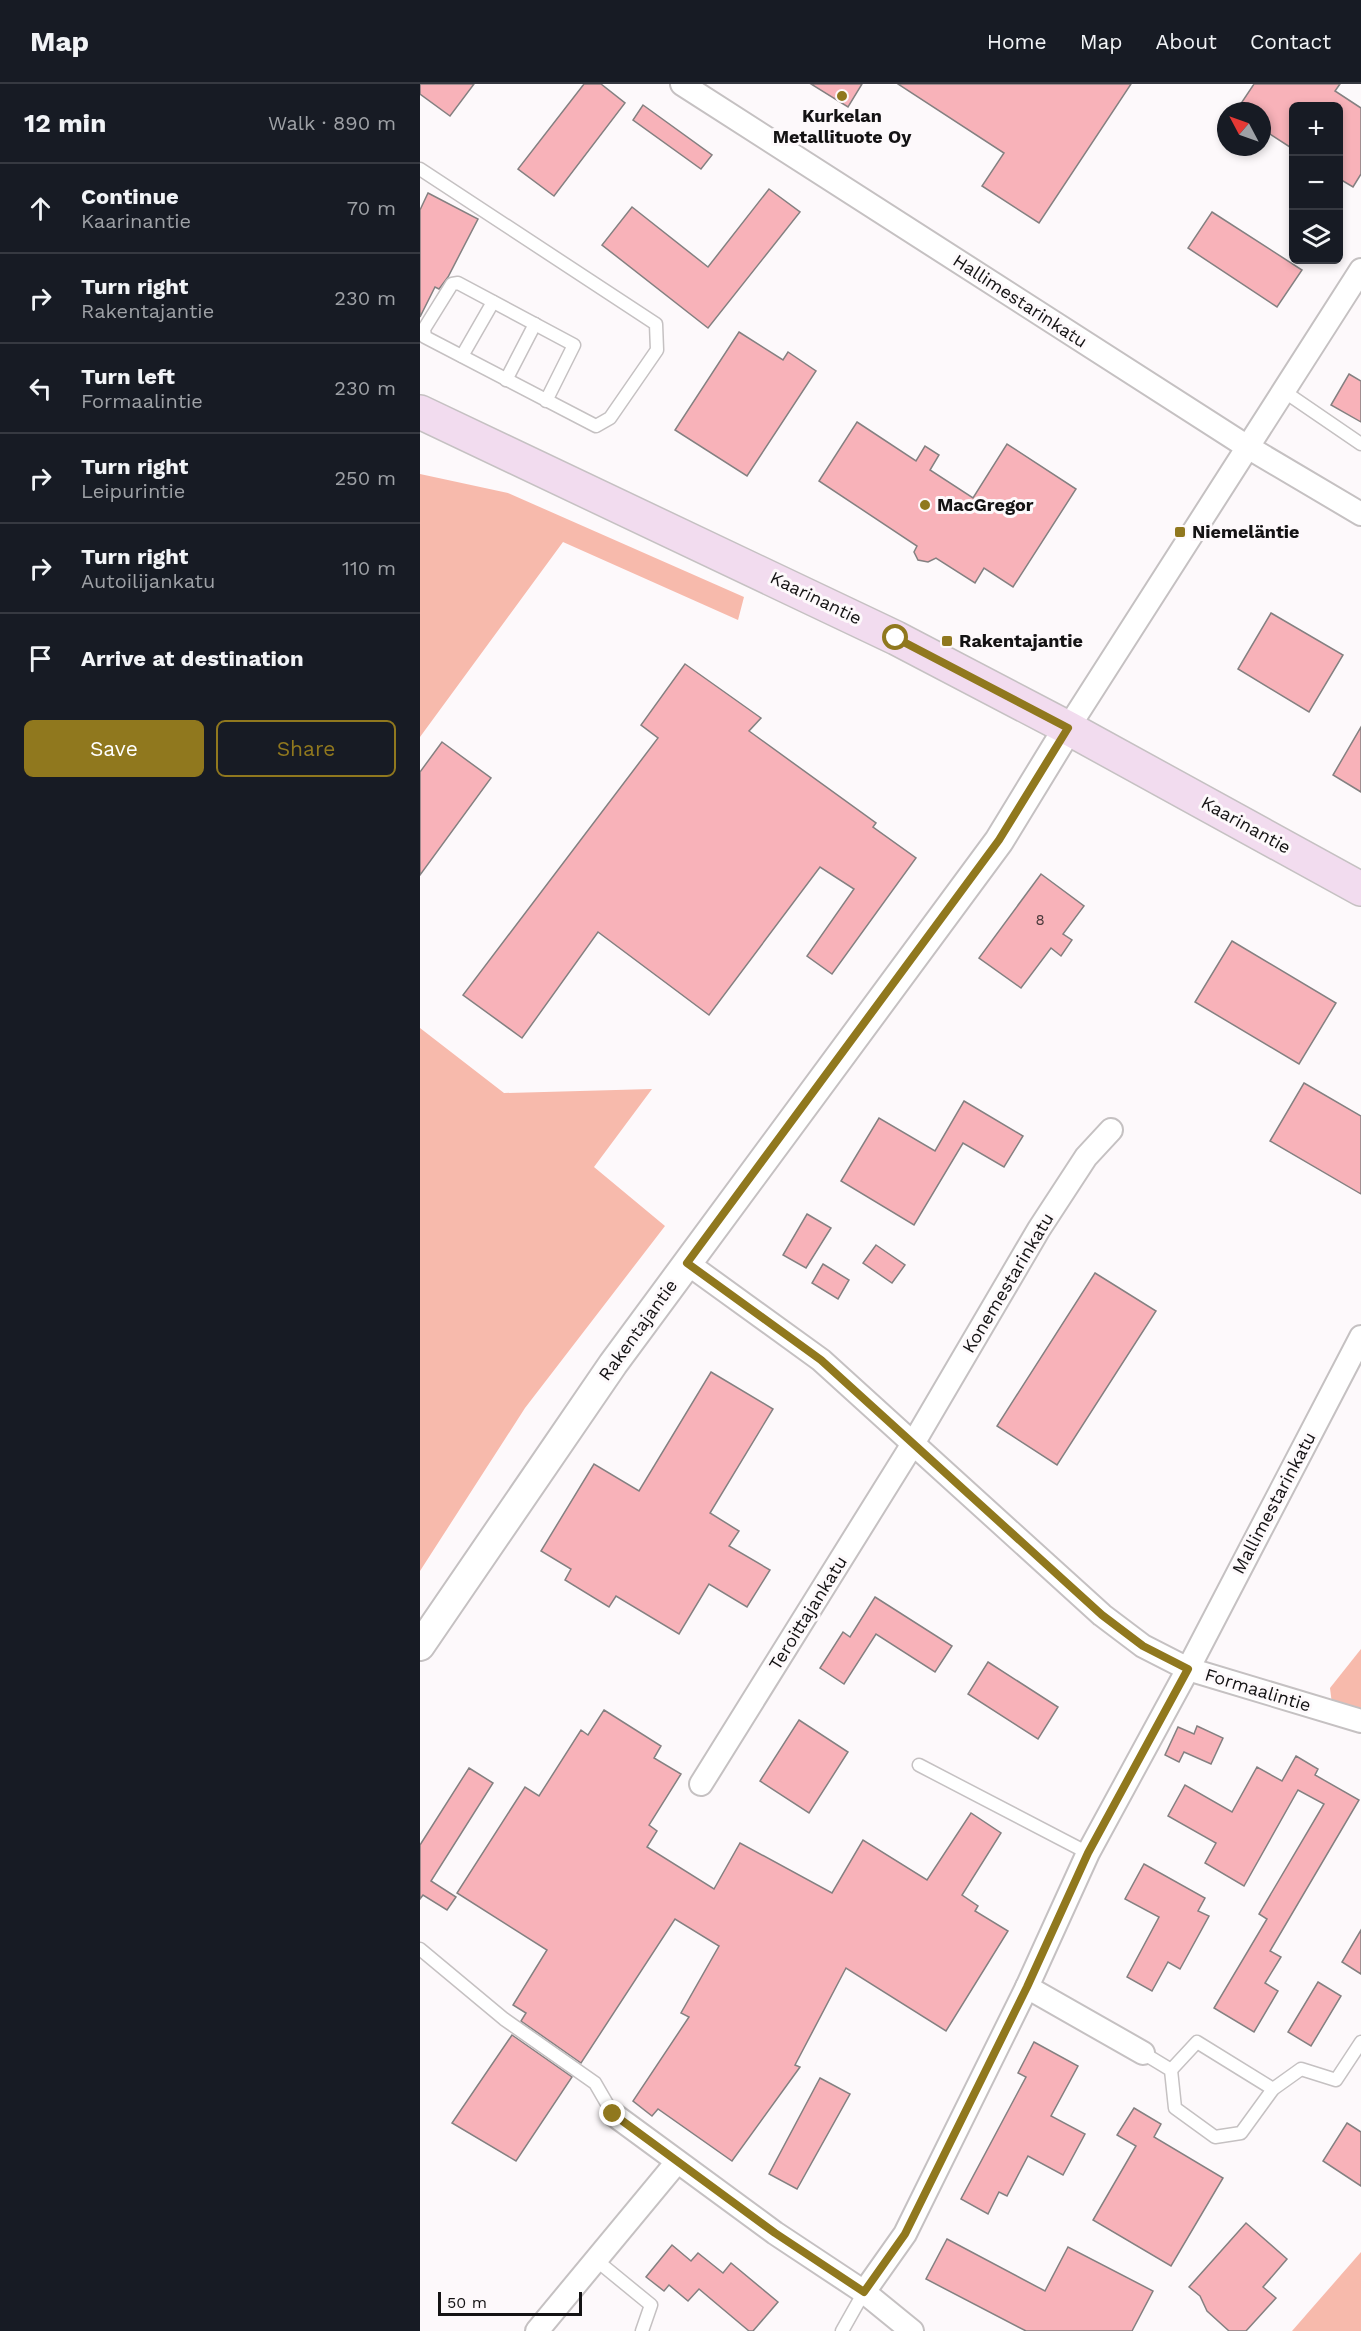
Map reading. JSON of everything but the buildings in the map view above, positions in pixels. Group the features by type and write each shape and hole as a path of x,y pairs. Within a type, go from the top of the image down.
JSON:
{"main road":[{"name":"Kaarinantie","path":"420,412 828,603 1068,728 1361,889"}],"street":[{"name":"Hallimestarinkatu","path":"690,86 1246,446 1361,514"},
{"name":"Rakentajantie","path":"420,1646 613,1364 999,840 1246,446 1361,270"},
{"name":"Konemestarinkatu","path":"914,1442 1039,1229 1086,1157 1111,1130"},
{"name":"Formaalintie","path":"687,1263 821,1360 1102,1615 1143,1646 1188,1669 1361,1721"},
{"name":"Mallimestarinkatu","path":"864,2292 905,2234 1027,1987 1088,1853 1188,1669 1361,1337"},
{"name":"Teroittajankatu","path":"701,1785 914,1442"},
{"path":"1027,1987 1143,2053"},
{"path":"613,2114 775,2233 864,2292 912,2331"},
{"path":"537,2331 677,2162"}],"lane":[{"path":"420,169 656,324 657,350 610,418 596,426 546,401 422,335 452,284 458,283 574,345 546,401"},
{"path":"462,356 493,303"},
{"path":"506,380 535,324"},
{"path":"1282,390 1361,444"},
{"path":"919,1765 1088,1853"},
{"path":"420,1949 504,2019 595,2083 613,2114"},
{"path":"1273,2089 1197,2042 1171,2070 1175,2108 1215,2137 1241,2133 1273,2089 1301,2069 1336,2080 1361,2042"},
{"path":"1143,2053 1171,2070"},
{"path":"596,2260 651,2305 642,2331"},
{"path":"842,2331 864,2292"}],"shaded area":[{"path":"420,474 508,493 744,597 738,620 563,542 420,737"},
{"path":"420,1028 504,1093 652,1089 594,1167 665,1226 525,1408 420,1571"},
{"path":"1361,1649 1361,1721 1333,1712 1330,1688"},
{"path":"1361,2252 1361,2331 1292,2331"}],"place":[{"name":"Kurkelan Metallituote Oy","path":"842,96"},
{"name":"MacGregor","path":"925,505"},
{"name":"Niemeläntie","path":"1180,532"},
{"name":"Rakentajantie","path":"947,641"}],"route":[{"path":"613,2114 775,2233 864,2292 905,2234 1027,1987 1088,1853 1188,1669 1143,1646 1102,1615 821,1360 687,1263 999,840 1068,728 896,638"}]}
